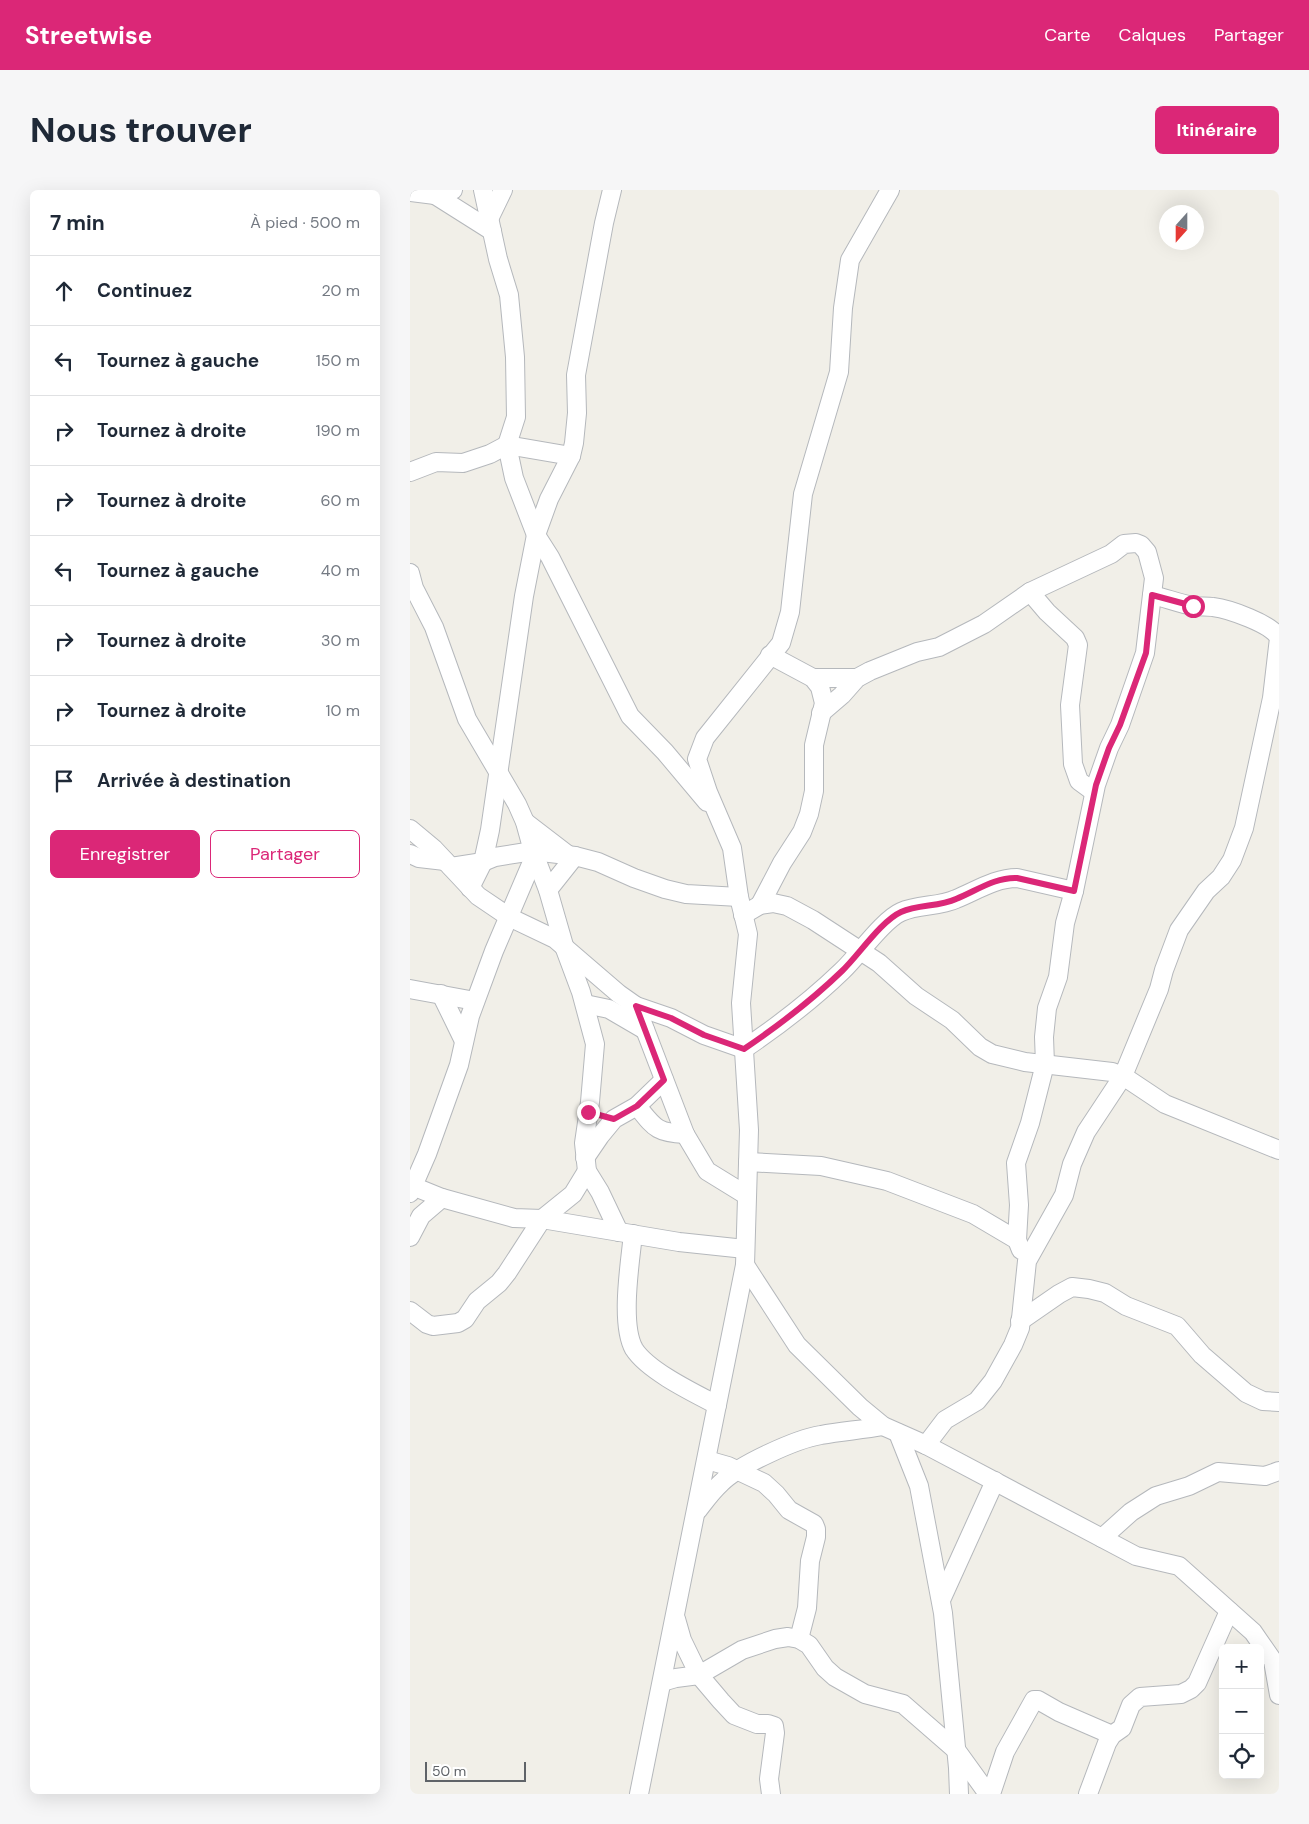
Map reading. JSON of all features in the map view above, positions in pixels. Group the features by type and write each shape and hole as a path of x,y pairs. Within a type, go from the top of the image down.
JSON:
{"street":[{"path":"435,195 453,190"},
{"path":"483,190 498,259 509,295 515,357 516,417 507,445 514,478 536,535 550,556 630,716 717,813"},
{"path":"491,225 503,190"},
{"path":"470,888 482,862 499,776 524,596 536,535 549,499 571,456 577,413 577,367 612,190"},
{"path":"639,1794 697,1511 745,1257 749,1130 742,1003 748,934 739,897 732,848 708,792 697,759 705,738 781,642 790,612 803,494 838,372 850,260 890,190"},
{"path":"410,192 435,195 491,225"},
{"path":"410,472 436,462 463,463 484,457 507,445 571,456"},
{"path":"822,713 857,678 917,652 939,647 984,624 1030,592 1111,554 1124,544 1141,544 1147,552 1154,578 1146,653 1094,792 1074,891 1065,923 1058,978 1047,1008 1044,1037 1045,1064 1030,1123 1016,1163 1026,1276 1020,1328 993,1381 977,1401 946,1420 926,1445"},
{"path":"410,573 414,588 434,627 467,719 526,822 534,853 583,998 595,1044 584,1143 586,1165 600,1192 626,1233 629,1338 636,1351 654,1368 717,1405"},
{"path":"1030,592 1046,612 1075,638 1078,645 1070,705 1073,764 1079,781 1094,792"},
{"path":"1024,1246 1064,1195 1072,1164 1086,1132 1123,1076 1158,989 1179,930 1206,891 1228,868 1244,828 1272,698 1279,638 1277,634 1245,616 1213,607 1193,606 1152,595"},
{"path":"410,599 426,611"},
{"path":"760,905 782,863 802,832 809,814 814,791 814,746 824,703 820,687 813,678 770,655"},
{"path":"813,678 857,678"},
{"path":"526,822 572,855"},
{"path":"410,829 434,849 470,888 509,917 555,940 636,1006 671,1018 704,1035 744,1049"},
{"path":"410,854 419,858 448,864 482,862 495,857 534,853 572,855 598,862 665,889 686,894 739,897"},
{"path":"534,853 475,1001 456,1074 427,1154 411,1188 514,1218 542,1219 680,1242 745,1257 797,1345 860,1408 891,1430 926,1445 1136,1556 1179,1566 1253,1632 1276,1662 1279,1695"},
{"path":"548,890 572,855"},
{"path":"744,1049 806,1003 842,971 888,922 900,912 955,900 1007,878 1017,878 1074,891"},
{"path":"743,915 760,905 773,903 788,906 813,920 878,963 916,996 952,1020 980,1047 992,1054 1025,1062 1112,1072 1123,1076 1165,1104 1279,1150"},
{"path":"583,998 600,978"},
{"path":"410,989 475,1001"},
{"path":"441,994 464,1041"},
{"path":"583,998 609,1008 645,1030"},
{"path":"636,1006 685,1134 707,1171 746,1196"},
{"path":"1025,1062 1044,1037"},
{"path":"1025,1062 1039,1089"},
{"path":"410,1311 427,1324 434,1326 458,1323 465,1318 477,1301 499,1283 507,1273 542,1219 573,1194 600,1136 614,1119 637,1106 664,1080"},
{"path":"637,1106 661,1131 685,1134"},
{"path":"588,1112 614,1119"},
{"path":"748,1162 821,1166 887,1181 973,1214 1024,1246"},
{"path":"410,1237 421,1216 442,1198"},
{"path":"1026,1276 1040,1307"},
{"path":"1020,1321 1072,1287 1090,1288 1105,1293 1126,1306 1177,1326 1202,1356 1246,1393 1263,1401 1279,1402"},
{"path":"697,1511 721,1482 769,1453 799,1440 820,1435 856,1431 891,1430"},
{"path":"891,1430 919,1486 941,1600 957,1752 958,1794"},
{"path":"706,1460 738,1471 764,1483 789,1510 809,1521 816,1530 810,1561 808,1608 799,1639"},
{"path":"1102,1538 1131,1512 1156,1496 1189,1486 1218,1472 1265,1476 1279,1471"},
{"path":"941,1600 995,1481"},
{"path":"1088,1794 1112,1735 1122,1728 1131,1705 1140,1697 1181,1694 1191,1689 1197,1683 1230,1611"},
{"path":"675,1616 682,1640 699,1675 720,1701 734,1715 757,1724 774,1726 775,1733 769,1779 771,1794"},
{"path":"662,1682 699,1675 742,1650 775,1639 788,1637 799,1639 809,1645 825,1668 835,1677 865,1694 903,1704 957,1752 990,1794"},
{"path":"668,1651 689,1654"},
{"path":"990,1794 1005,1752 1034,1700 1038,1700 1059,1712 1112,1735"}],"route":[{"path":"588,1112 614,1119 637,1106 664,1080 636,1006 671,1018 704,1035 744,1049 806,1003 842,971 888,922 900,912 955,900 1007,878 1017,878 1074,891 1096,785 1146,653 1152,595 1193,606"}]}
